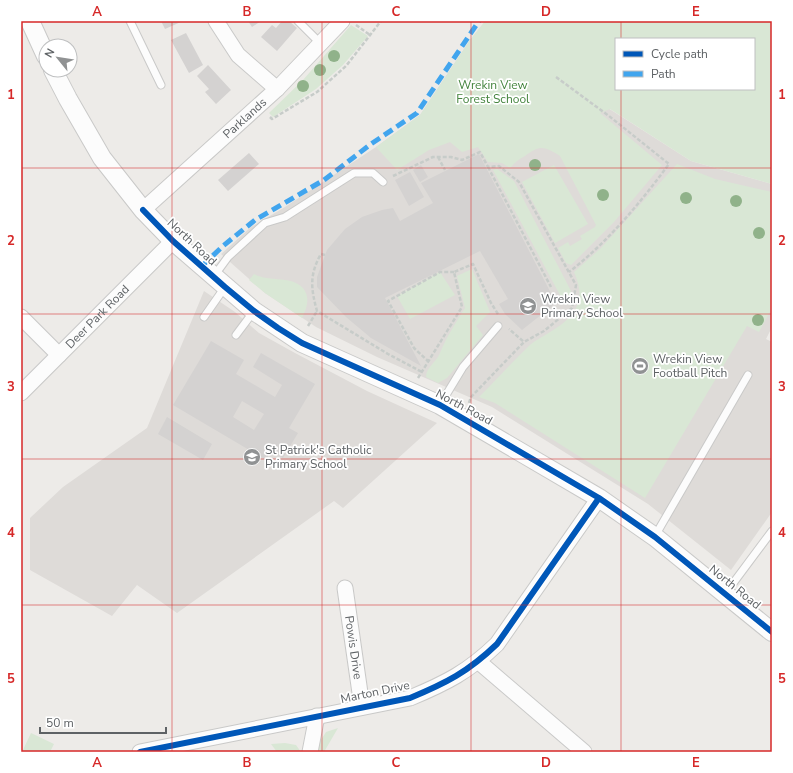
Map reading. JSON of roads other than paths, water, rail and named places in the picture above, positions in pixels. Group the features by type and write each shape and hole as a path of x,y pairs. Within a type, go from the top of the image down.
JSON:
{"street":[{"path":"30,21 38,38"},
{"path":"216,21 238,55 278,89"},
{"name":"Parklands","path":"143,210 278,89 342,21"},
{"name":"North Road","path":"57,78 102,158 143,210 173,241 254,311 302,343 440,405 599,498 655,537 772,632"},
{"name":"Deer Park Road","path":"21,393 173,241"},
{"path":"21,317 59,355"},
{"name":"Marton Drive","path":"140,752 410,698 446,683 479,662 497,644 599,498"},
{"name":"Powis Drive","path":"345,588 362,707"},
{"path":"479,662 584,752"},
{"path":"310,752 317,716"}],"lane":[{"path":"130,21 161,85"},
{"path":"298,21 320,43"},
{"path":"204,317 228,257 265,223 285,217 354,173 373,173 383,182"},
{"path":"236,335 254,311"},
{"path":"440,405 463,367 498,326"},
{"path":"655,537 748,375"},
{"path":"725,594 772,531"}],"place":[{"name":"Wrekin View Primary School","path":"528,306"},
{"name":"Wrekin View Football Pitch","path":"640,366"},
{"name":"St Patrick's Catholic Primary School","path":"252,457"}],"park label":[{"name":"Wrekin View Forest School","path":"493,92"}]}
